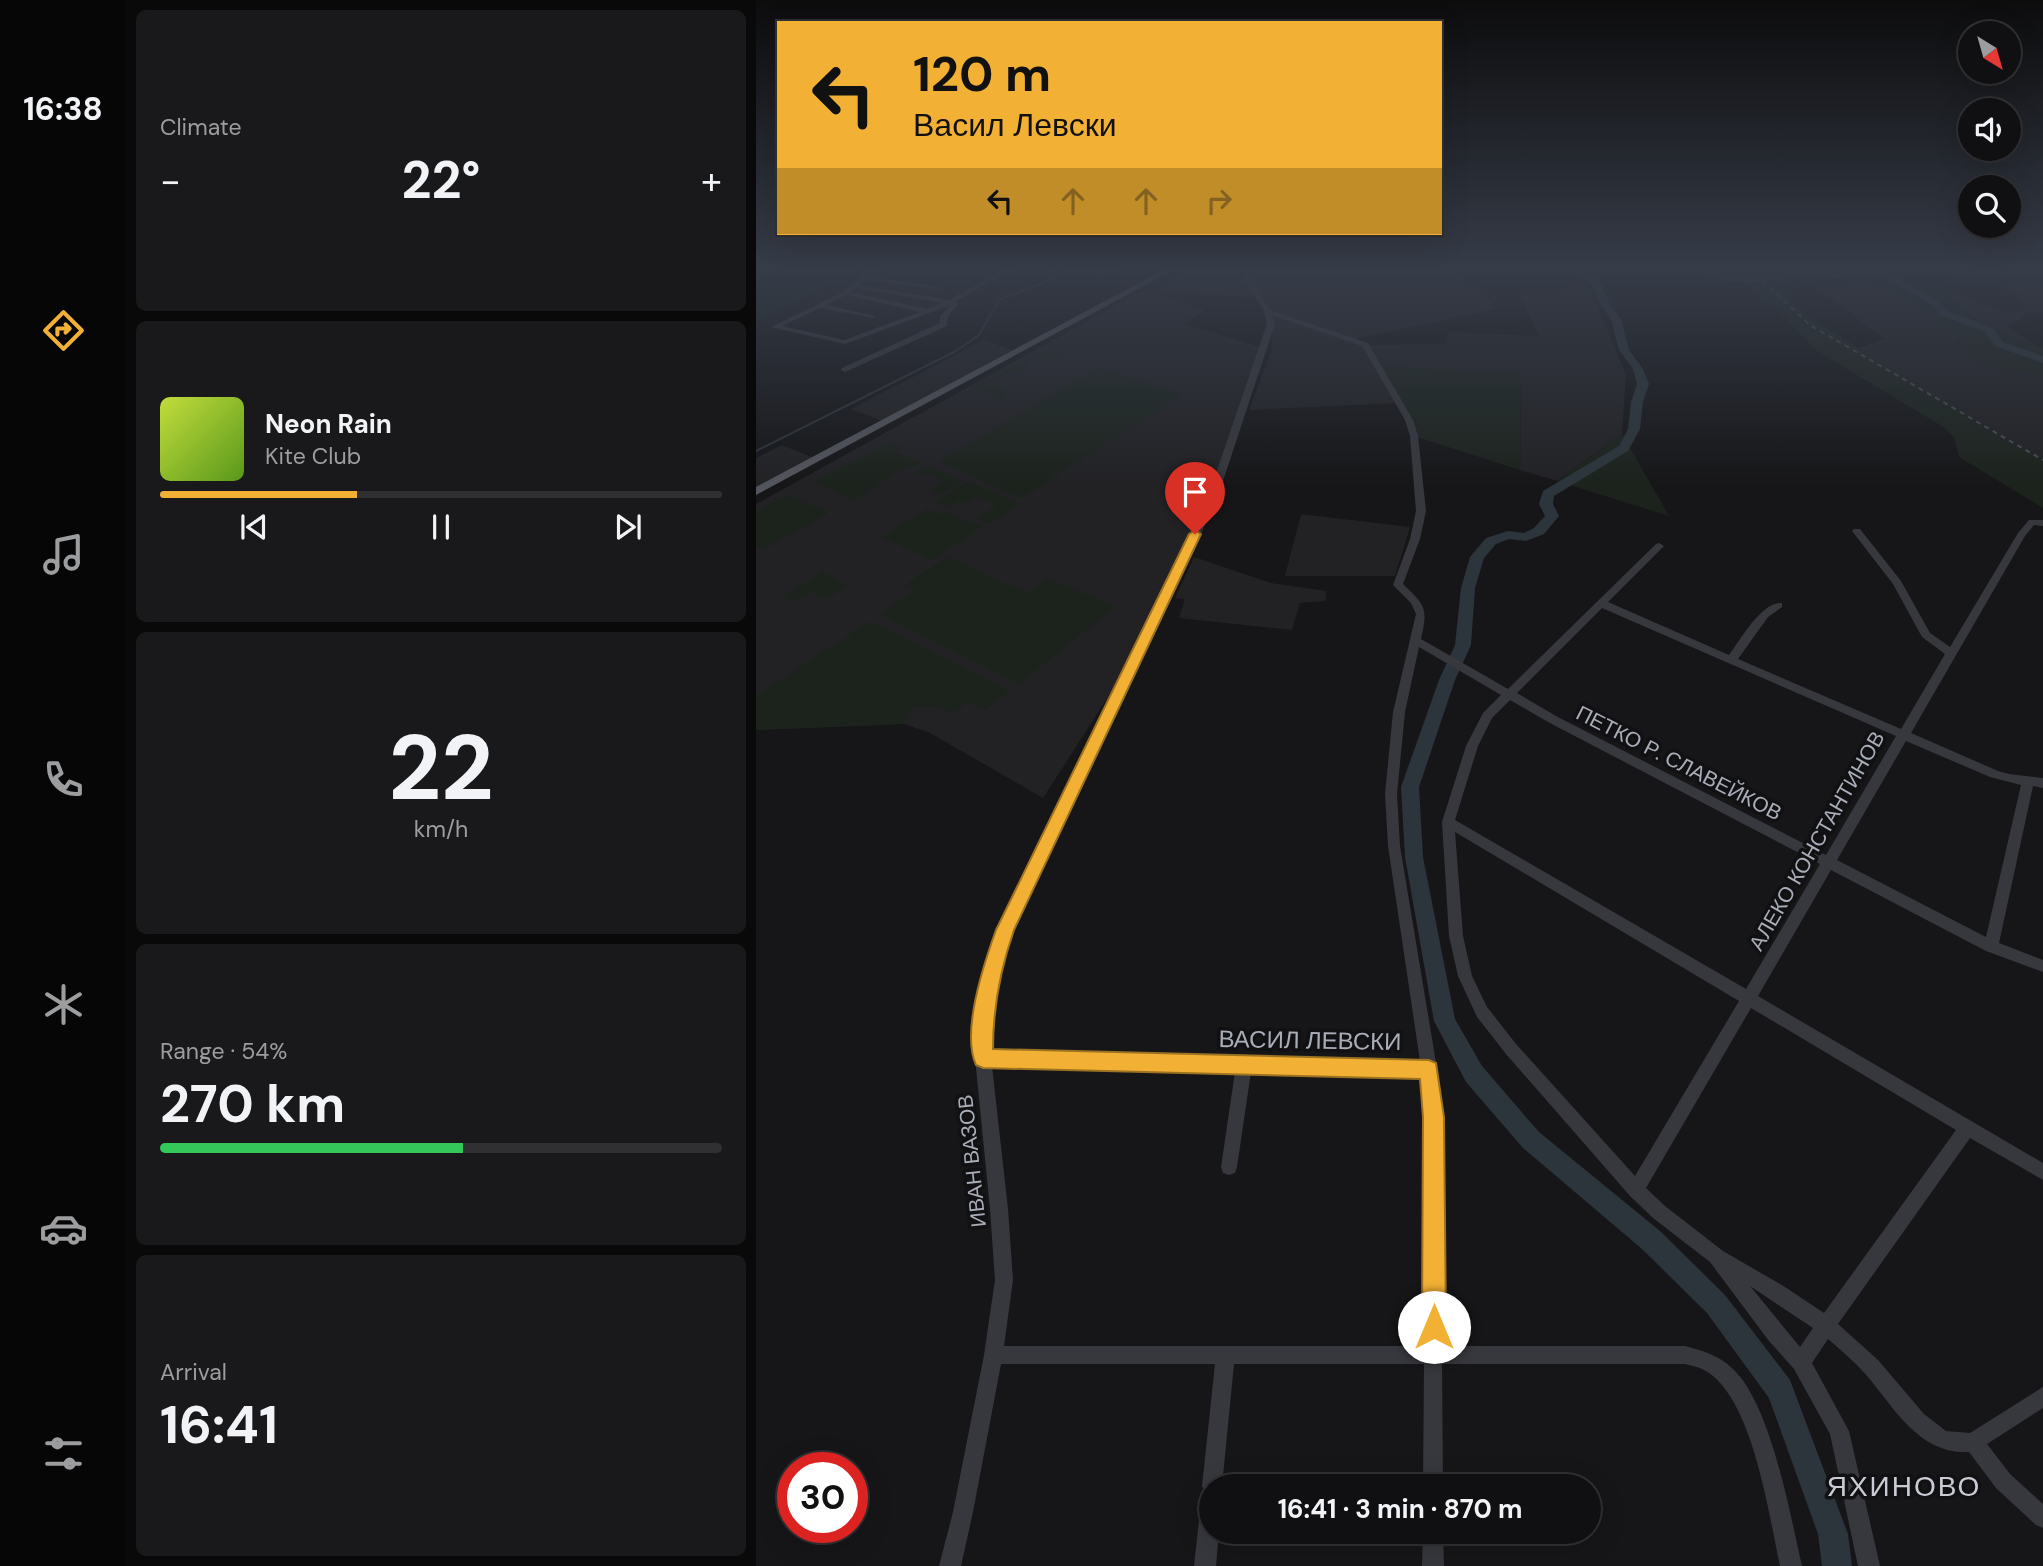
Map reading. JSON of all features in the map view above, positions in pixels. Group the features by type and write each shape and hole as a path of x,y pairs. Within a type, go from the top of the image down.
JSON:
{"main road":[{"path":"756,492 1037,341"},
{"path":"847,443 883,428 1044,341"}],"street":[{"path":"845,370 909,341"},
{"name":"ИВАН ВАЗОВ","path":"950,1566 993,1355 1004,1280 983,1058 983,1015 990,971 1005,930 1212,499 1266,341"},
{"path":"1354,341 1365,345 1409,420 1414,436 1421,511 1415,539 1398,585 1420,608 1399,712 1391,794 1394,846 1429,1069"},
{"name":"АЛЕКО КОНСТАНТИНОВ","path":"1636,1190 2027,525 2032,522 2041,523"},
{"path":"1857,531 1897,583 1926,635 1951,653"},
{"path":"1659,546 1507,695 1488,716 1472,746 1448,822 1456,936 1465,976 1482,1012 1511,1049 1636,1190 1659,1212 1716,1256 1826,1324 1866,1360 1907,1409 1937,1437 1960,1444 1973,1442 2043,1397"},
{"path":"1600,603 1994,774 2043,783"},
{"path":"1731,660 1764,615 1778,605"},
{"name":"ПЕТКО Р. СЛАВЕЙКОВ","path":"1415,640 1507,695 1829,863 1991,947 2043,966"},
{"path":"1991,947 2028,781"},
{"path":"1448,822 2043,1172"},
{"name":"ВАСИЛ ЛЕВСКИ","path":"983,1058 1429,1069 1433,1117 1433,1474"},
{"path":"1230,1167 1244,1065"},
{"path":"1801,1362 1870,1261 1922,1195 1967,1128"},
{"path":"1716,1256 1801,1362 1839,1431 1869,1566"},
{"path":"993,1355 1685,1355 1711,1362 1726,1374 1740,1393 1763,1447 1791,1566"},
{"path":"1214,1474 1225,1357"},
{"path":"1973,1442 2003,1481 2043,1518"},
{"path":"1205,1566 1207,1544"},
{"path":"1433,1544 1433,1566"}],"shaded area":[{"path":"982,341 1012,350 882,421 851,409"},
{"path":"1051,341 1240,341 1260,347 1206,501 1112,691 1043,798 930,733 904,724 756,730 756,504"},
{"path":"1272,341 1358,341 1365,345 1446,344 1447,341 1612,341 1626,374 1622,434 1557,481 1520,470 1521,374 1400,403 1249,410 1272,349"},
{"path":"1807,341 1848,341 1859,348 1853,350 2043,460 2043,508 1959,457 1954,437 1945,428 1814,349"},
{"path":"1879,341 1957,341 1988,366 2043,375 2043,460 1852,350"},
{"path":"2024,341 2043,348 2043,375 1988,366 1956,343"},
{"path":"1042,351 1059,354 1052,358 1042,355 1024,364 1027,366 1018,373 1012,371 986,386 991,388 996,385 1004,395 999,398 977,386"},
{"path":"1379,366 1521,374 1520,470 1414,436"},
{"path":"1099,368 1181,395 1022,498 938,462"},
{"path":"1622,434 1669,516 1557,481"},
{"path":"889,443 902,448 895,452 921,463 906,468 852,500 813,481"},
{"path":"782,445 814,458 756,488 756,458"},
{"path":"926,465 963,481 940,495 931,491 944,481 927,474 923,476 914,473"},
{"path":"971,483 1019,504 990,523 978,518 997,505 976,496 965,503 959,500 948,507 936,502 964,484"},
{"path":"788,495 828,513 763,550 756,546 756,512"},
{"path":"927,509 941,515 946,512 982,527 931,560 882,537"},
{"path":"1301,514 1410,527 1395,576 1285,576"},
{"path":"947,557 1027,593 1048,578 1115,607 1019,684 880,614 916,590 905,585"},
{"path":"1194,557 1271,583 1326,591 1326,601 1300,603 1292,630 1179,618 1185,599 1175,598"},
{"path":"823,572 847,586 827,599 813,592 791,601 783,597"},
{"path":"871,621 1009,691 985,710 968,702 952,713 936,706 912,706 904,724 756,730 756,696"}],"waterway":[{"path":"756,451 956,351 970,341"},
{"path":"1622,341 1624,350 1638,369 1643,384 1637,402 1634,429 1624,448 1548,494 1546,504 1552,516 1539,531 1526,537 1508,535 1491,541 1477,557 1468,588 1463,645 1447,680 1410,787 1414,857 1445,1021 1474,1074 1531,1140 1651,1240 1716,1304 1780,1390 1833,1534 1837,1566"},
{"path":"1997,341 2043,360"}],"railway":[{"path":"1838,341 2043,460"}],"district":[{"name":"ЯХИНОВО","path":"1904,1486"}],"route":[{"path":"1195,534 1005,930 990,971 983,1015 983,1058 1429,1069 1433,1117 1434,1327"}]}
